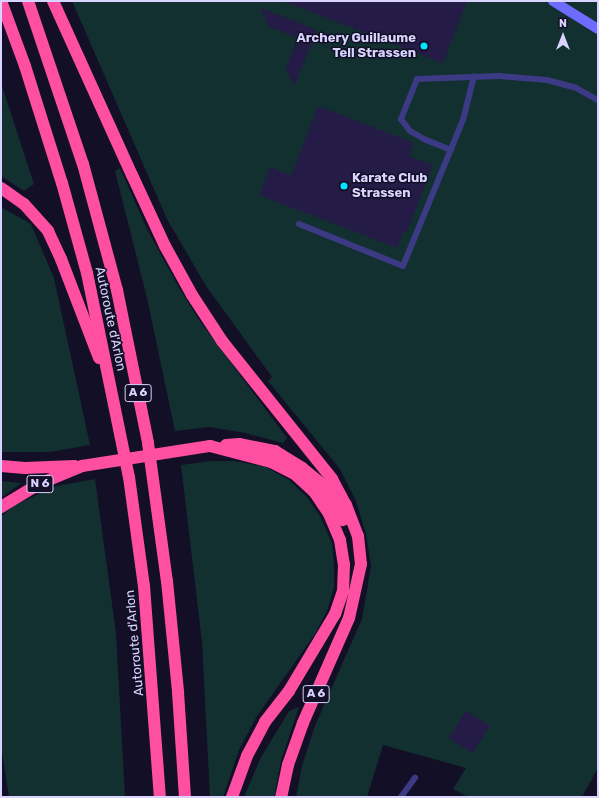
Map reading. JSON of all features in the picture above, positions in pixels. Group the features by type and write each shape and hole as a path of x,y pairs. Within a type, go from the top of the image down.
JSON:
{"highway":[{"name":"Autoroute d'Arlon","path":"1,1 25,66 62,183 87,273 129,477 144,586 160,797"},
{"name":"Autoroute d'Arlon","path":"28,1 83,164 117,290 146,435 167,581 178,692 185,797"},
{"name":"A 6","path":"53,1 132,176 192,295 222,341 332,479 346,505 358,536 361,564 355,592 336,649 301,730 281,797"},
{"name":"A 6","path":"1,188 24,204 48,231 62,260 111,390"},
{"name":"A 6","path":"1,466 25,468 82,466 210,446 239,444 275,451 302,468 324,486 338,508 350,537 355,592"},
{"path":"210,446 271,462 301,480 316,493 329,514 340,540 344,564 343,591 335,614 289,691 265,722 247,756 232,797"},
{"name":"N 6","path":"1,507 39,484 82,466"}],"main road":[{"path":"553,1 598,29"}],"lane":[{"path":"299,224 403,266 463,120 474,76"},
{"path":"451,150 424,139 410,131 401,119 417,79 499,76 547,80 576,88 598,100"},
{"path":"401,797 415,778"}],"green space":[{"path":"72,1 598,1 598,768 582,797 468,797 453,789 466,768 383,745 367,797 296,797 302,766 314,728 362,619 371,566 366,534 356,501 340,469 268,381 272,377 206,286 167,219"},
{"path":"1,83 34,184 24,191 1,176"},
{"path":"120,168 147,229 178,286 199,320 287,438 283,443 245,433 210,427 175,431 147,298 115,171"},
{"path":"1,207 31,224 54,278 90,445 50,452 1,452"},
{"path":"210,461 235,461 266,467 289,480 307,497 320,516 332,543 334,564 334,587 328,609 315,634 257,716 239,750 223,797 210,797 202,642 181,465"},
{"path":"95,479 116,633 125,797 9,797 1,746 1,517 13,506 56,486"},
{"path":"1,481 21,483 1,498"},
{"path":"299,707 281,761 274,797 244,797 260,759 289,711"}],"building":[{"name":"Archery Guillaume Tell Strassen","path":"283,1 467,1 443,63"},
{"path":"261,8 317,30 294,86 286,68 298,38 268,26"},
{"name":"Karate Club Strassen","path":"318,106 414,143 409,156 433,165 407,232 404,231 397,248 259,195 270,167 291,176"},
{"path":"466,711 490,726 473,753 449,738"}],"place":[{"name":"Archery Guillaume Tell Strassen","path":"424,46"},
{"name":"Karate Club Strassen","path":"344,186"}]}
